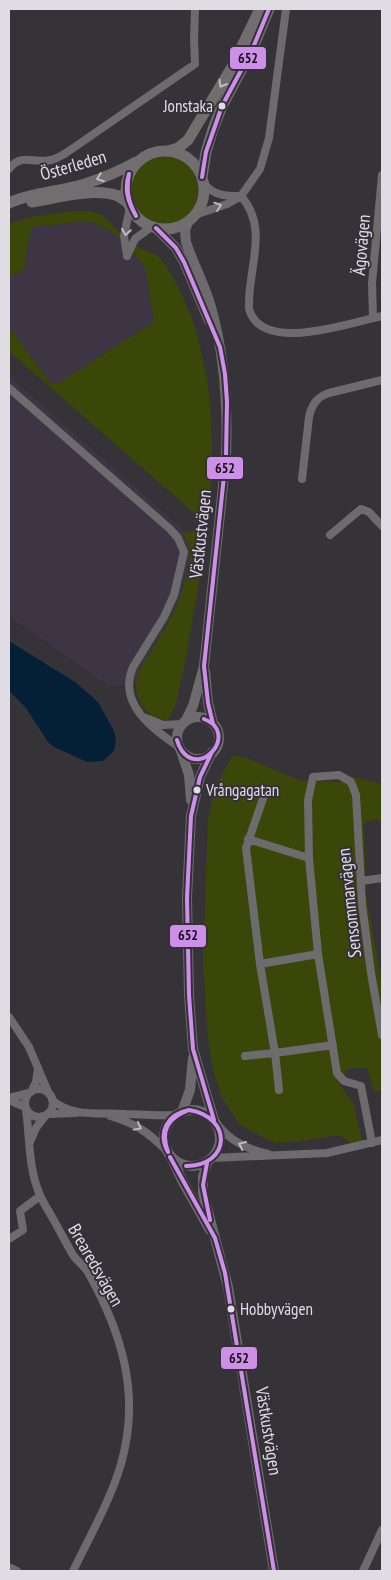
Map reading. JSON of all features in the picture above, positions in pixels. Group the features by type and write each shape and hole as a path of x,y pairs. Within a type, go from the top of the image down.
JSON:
{"main road":[{"path":"168,151 182,146 192,132 232,67 260,9"},
{"path":"203,180 197,167 189,159 179,153 158,151 144,157 134,166 128,177 126,190 129,205 141,221 154,227 173,228 192,219 203,200 206,152 213,129 222,106 252,50 268,9"},
{"name":"Österleden","path":"9,201 85,184 144,157"},
{"name":"Österleden","path":"9,201 19,204 66,196 102,193 115,195 129,205"}],"street":[{"path":"9,169 17,161 24,158 50,160 66,153 196,64 194,39 195,9"},
{"path":"192,219 241,196 256,177 265,157 286,9"},
{"name":"Ägovägen","path":"374,317 372,284 382,175"},
{"path":"203,180 208,189 217,194 241,196 252,210 256,227 248,300 251,318 255,323 267,330 285,332 319,330 349,325 382,316"},
{"path":"129,205 124,236 127,256 135,239 154,227"},
{"name":"Västkustvägen","path":"192,219 185,231 186,242 211,307 225,374 227,402 226,457 204,666 194,706 177,734 189,775 192,816"},
{"name":"Västkustvägen","path":"154,227 176,248 184,262 220,347"},
{"path":"302,479 309,417 311,408 320,396 382,380"},
{"path":"9,388 170,529 182,544 184,552 174,595 164,617 131,673 130,696 136,709 155,730 180,748 186,755 203,758 212,752"},
{"path":"330,535 361,509 369,512 382,526"},
{"name":"Västkustvägen","path":"179,1113 190,1090 193,1049 189,995 187,907 192,816 200,777 217,746 218,738 208,703 204,666"},
{"path":"142,716 163,725 184,723 192,718 207,720 213,724"},
{"name":"Sensommarvägen","path":"309,858 308,800 313,776 340,775 351,782 356,796 365,924 382,1035"},
{"path":"265,792 246,848 260,964 275,1053 279,1090"},
{"path":"248,839 309,858 318,954 337,1073 344,1081 360,1086 372,1143"},
{"path":"361,880 382,878"},
{"path":"260,964 318,954"},
{"path":"9,1017 29,1047 51,1097 52,1107 36,1128 30,1144"},
{"path":"245,1056 333,1045"},
{"name":"Västkustvägen","path":"193,1049 215,1122"},
{"path":"26,1109 25,1100 36,1082 38,1066"},
{"path":"9,1099 40,1089 61,1106 80,1113"},
{"path":"9,1099 26,1109 33,1116 39,1117 80,1113 160,1116 190,1110 199,1111 207,1114 232,1140 272,1155"},
{"name":"Brearedsvägen","path":"26,1109 32,1165 40,1196 74,1256 86,1270 110,1318 127,1368 130,1391 130,1409 122,1463 113,1488 73,1571"},
{"path":"168,1154 164,1142 164,1133 167,1124 179,1113"},
{"path":"103,1114 131,1122 143,1129 177,1162 185,1166 198,1166 209,1161 272,1155 327,1153 382,1140"},
{"path":"209,1161 218,1150 220,1140 215,1122"},
{"name":"Västkustvägen","path":"168,1154 215,1238"},
{"name":"Västkustvägen","path":"209,1161 203,1177 203,1194 222,1258 228,1288 274,1571"},
{"path":"9,1239 23,1230 20,1211 40,1196"},
{"path":"363,1571 379,1548 382,1530"},
{"path":"9,1567 17,1571"}],"shaded area":[{"path":"89,221 114,233 145,267 154,322 57,384 51,384 9,327 9,277 24,269 30,227"},
{"path":"9,376 186,532 182,534 188,542 190,557 180,601 140,670 136,683 109,687 9,616"}],"green space":[{"path":"164,156 177,159 188,166 195,177 198,190 195,203 188,214 177,221 164,224 151,221 140,214 133,203 130,190 133,177 140,166 151,159"},
{"path":"66,212 97,213 109,221 134,245 158,256 170,272 186,303 204,362 212,425 211,487 207,515 203,521 9,351 9,327 51,384 57,384 154,322 145,267 114,233 89,221 31,227 24,269 9,277 9,224 32,217"},
{"path":"197,530 204,536 205,546 184,669 176,703 169,719 161,719 154,717 148,712 139,699 136,684 137,677 171,617 181,593 190,557 188,543 182,533"},
{"path":"232,756 244,757 301,781 341,782 350,776 382,784 382,822 377,820 364,822 366,896 382,983 382,1090 375,1093 367,1068 350,1068 337,1081 354,1104 362,1142 352,1144 339,1135 276,1143 239,1124 222,1098 213,1070 207,1028 203,961 208,819 216,786"}],"water":[{"path":"9,641 75,682 98,702 114,731 116,741 114,751 103,761 87,762 54,747 48,742 26,708 9,691"}],"transit line":[{"name":"652","path":"202,177 206,152 222,106 252,50 269,9"},
{"name":"652","path":"129,174 128,195 136,216"},
{"name":"652","path":"129,174 128,195 136,216"},
{"name":"652","path":"156,228 176,248 184,262 220,347 225,374 227,402 226,457 204,666 208,703 213,724"},
{"name":"652","path":"177,740 182,751 190,758 199,759 207,756 214,750 218,742 218,733 214,725 204,719"},
{"name":"652","path":"212,752 200,777 191,816 187,898 189,995 193,1049 214,1120"},
{"name":"652","path":"168,1152 164,1138 166,1125 175,1115 189,1110"},
{"name":"652","path":"168,1152 165,1137 168,1126 176,1117 189,1110"},
{"name":"652","path":"186,1166 201,1164 212,1158 218,1150 221,1141 219,1131 213,1122 203,1114 189,1110"},
{"name":"652","path":"170,1157 215,1238 225,1273 274,1571"},
{"name":"652","path":"207,1163 203,1185 210,1220"}],"place":[{"name":"Jonstaka","path":"222,106"},
{"name":"Vrångagatan","path":"197,790"},
{"name":"Hobbyvägen","path":"231,1309"}]}
